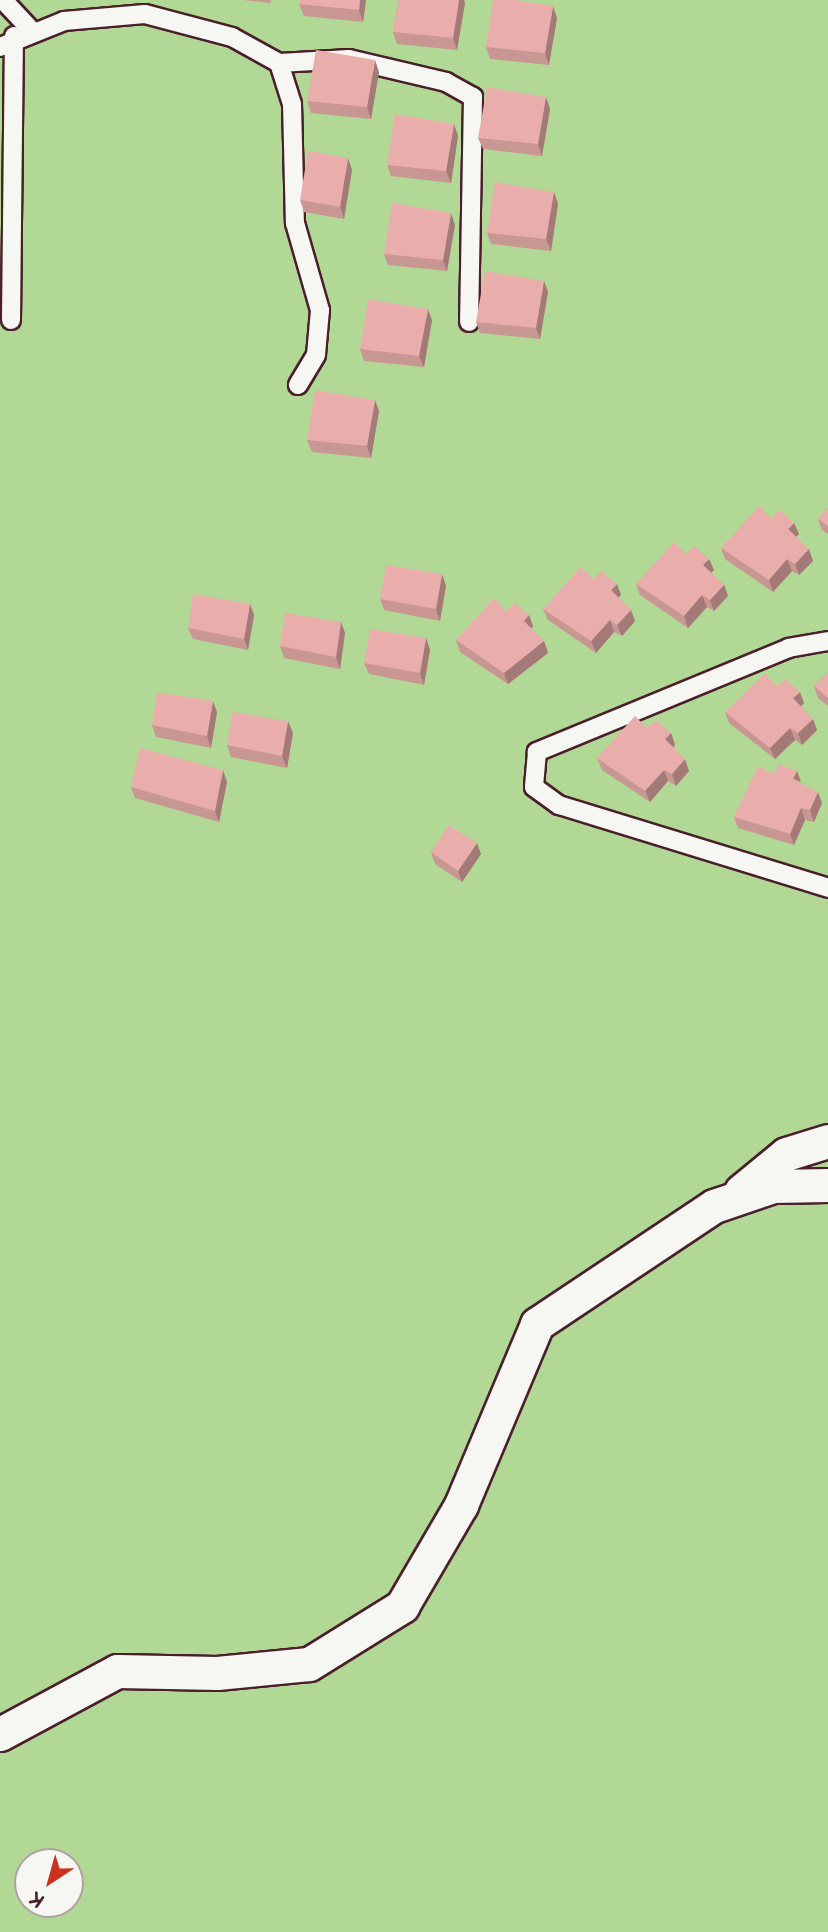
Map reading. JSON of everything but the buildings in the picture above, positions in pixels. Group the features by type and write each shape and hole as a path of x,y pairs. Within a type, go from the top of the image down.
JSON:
{"street":[{"path":"0,1734 117,1671 217,1673 309,1664 402,1606 461,1505 537,1324 600,1277 730,1200 786,1154 828,1141"},
{"path":"730,1200 773,1185 828,1185"}],"lane":[{"path":"3,0 32,31"},
{"path":"11,320 7,42 64,21 145,14 232,37 279,63 349,59 446,82 473,97 469,322"},
{"path":"279,63 292,104 295,223 320,310 316,355 298,384"},
{"path":"828,640 789,648 537,752 534,788 559,805 828,888"}],"green space":[{"path":"0,0 828,0 828,1932 0,1932"}]}
